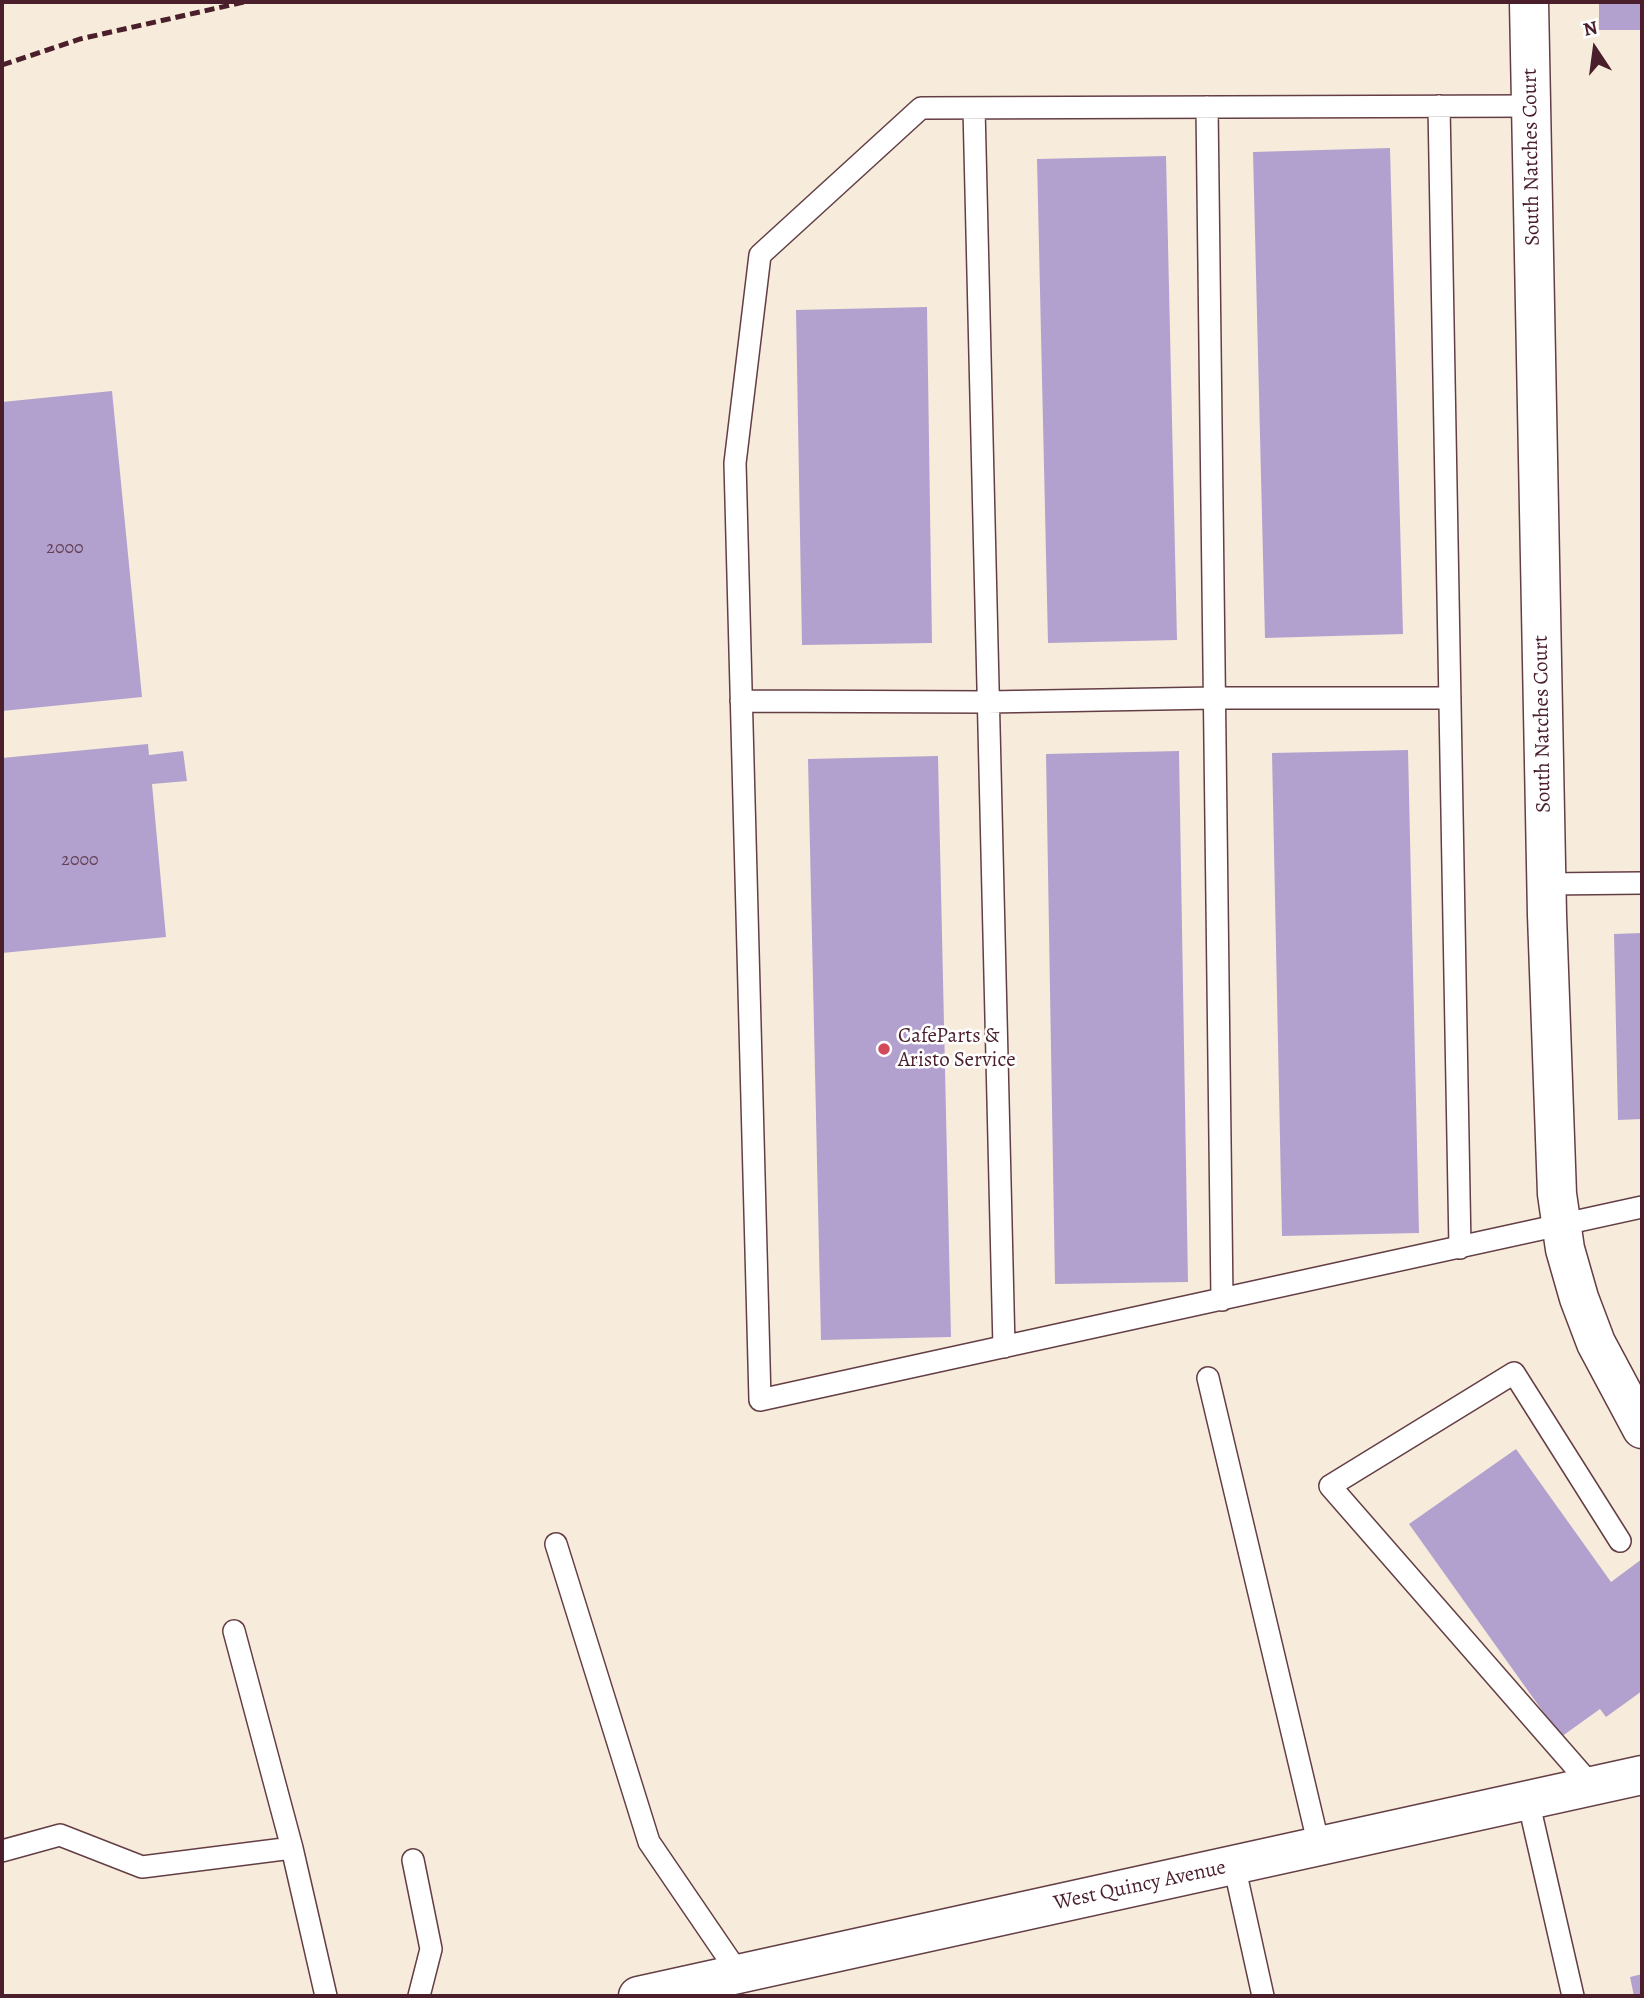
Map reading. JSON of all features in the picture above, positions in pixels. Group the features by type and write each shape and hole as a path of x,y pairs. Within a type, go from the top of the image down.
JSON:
{"street":[{"name":"South Natches Court","path":"1529,2 1546,884 1557,1194 1565,1249 1578,1297 1596,1343 1642,1429"},
{"name":"West Quincy Avenue","path":"638,1996 1642,1775"}],"lane":[{"path":"1439,106 1460,1248"},
{"path":"1530,106 921,108 760,255 734,463 760,1400 1642,1207"},
{"path":"1207,107 1222,1300"},
{"path":"974,108 1004,1347"},
{"path":"741,701 1450,698"},
{"path":"1546,884 1642,883"},
{"path":"1592,1786 1330,1486 1514,1373 1620,1541"},
{"path":"1208,1378 1319,1846"},
{"path":"556,1544 649,1842 739,1974"},
{"path":"233,1632 292,1848 326,1996"},
{"path":"1528,1800 1573,1996"},
{"path":"2,1851 60,1835 142,1867 292,1848"},
{"path":"413,1860 431,1949 419,1996"},
{"path":"1234,1865 1264,1996"}],"building":[{"path":"1599,2 1642,2 1642,30 1599,30"},
{"path":"1390,148 1403,634 1265,638 1253,152"},
{"path":"1166,156 1177,640 1048,643 1037,159"},
{"path":"927,307 932,643 802,645 796,310"},
{"path":"112,391 142,697 2,711 2,402"},
{"path":"148,744 149,755 183,751 187,781 152,784 166,937 2,953 2,758"},
{"path":"1408,750 1419,1233 1282,1236 1272,753"},
{"path":"1179,751 1188,1282 1055,1284 1046,754"},
{"path":"938,756 951,1337 821,1340 808,759"},
{"path":"1642,933 1642,1119 1618,1120 1614,934"},
{"path":"1516,1449 1611,1582 1642,1559 1642,1691 1606,1717 1600,1709 1561,1737 1409,1524"},
{"path":"1642,1974 1642,1996 1634,1996 1630,1977"}],"railway":[{"path":"2,65 80,39 244,2"}],"place":[{"name":"CafeParts & Aristo Service","path":"884,1049"}]}
